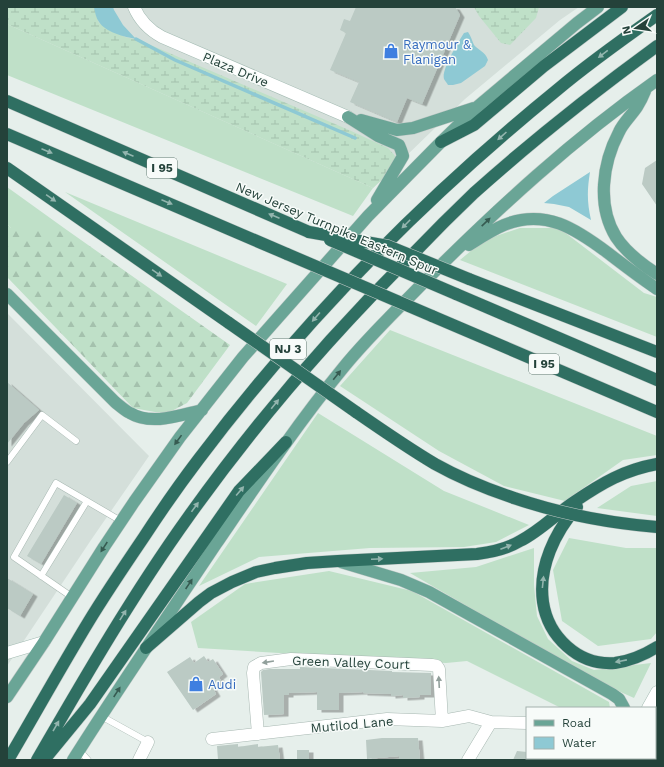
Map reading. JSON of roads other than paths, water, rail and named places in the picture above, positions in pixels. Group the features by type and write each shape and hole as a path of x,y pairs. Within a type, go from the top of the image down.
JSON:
{"highway":[{"path":"441,142 474,125 544,66 622,7"},
{"name":"NJ 3","path":"8,760 90,619 161,512 198,460 239,408 322,310 361,268 413,217 507,131 558,88 657,15"},
{"name":"NJ 3","path":"37,760 95,660 165,550 236,453 296,378 385,281 475,193 572,110 657,46"},
{"name":"New Jersey Turnpike Eastern Spur","path":"7,101 309,232 657,380"},
{"name":"I 95","path":"7,134 657,412"},
{"path":"7,168 356,412 436,464 480,485 514,498 562,513 632,525 657,527"},
{"path":"309,232 388,246 657,352"},
{"path":"44,760 90,704 239,491 286,442"},
{"path":"146,648 205,597 232,582 252,574 275,568 338,561 488,553 514,544 529,536 575,501 611,478 632,470 657,464"},
{"path":"590,492 568,518 560,530 550,551 542,584 542,595 548,621 554,632 568,647 577,654 598,661 609,663 624,661 640,656 657,647"}],"main road":[{"path":"9,691 44,642 121,521 180,437 243,357 368,216 441,142 477,107 598,7"},
{"path":"76,755 146,648 286,442 313,404 345,365 375,332 452,254 505,204 600,123 652,83"},
{"path":"652,83 619,131 612,146 607,161 604,192 608,222 617,238 627,250 657,274"},
{"path":"348,117 380,125 389,129 404,130 477,107"},
{"path":"348,117 378,136 398,145 402,150 403,156 368,216"},
{"path":"452,254 504,225 529,219 544,219 568,226 583,235 657,289"},
{"path":"7,294 115,402 130,414 139,417 164,419 202,410"},
{"path":"338,561 401,580 429,592 612,694 619,699 623,707"}],"street":[{"name":"Plaza Drive","path":"134,7 143,22 152,32 348,117"},
{"path":"7,653 44,642"},
{"name":"Green Valley Court","path":"258,734 253,673 254,666 261,663 291,658 437,666 439,669 442,721"},
{"path":"649,707 657,692"},
{"name":"Mutilod Lane","path":"212,739 387,719 442,721 469,716 492,722 526,723"},
{"path":"468,760 492,722"},
{"path":"139,760 148,742"}],"lane":[{"path":"7,462 42,415 76,441"},
{"path":"72,597 14,558 56,483 121,521"},
{"path":"41,576 87,501"},
{"path":"101,716 148,742"},
{"path":"76,755 88,760"}],"water":[{"path":"94,7 113,7 123,25 136,39 110,31 102,26 98,20"},
{"path":"468,32 474,45 484,53 488,60 485,66 461,83 448,85 444,79 445,69 464,33"},
{"path":"590,172 588,196 591,220 569,207 544,203 553,196"}],"waterway":[{"path":"136,39 175,60 355,138"}],"place":[{"name":"Raymour & Flanigan","path":"391,51"},
{"name":"Audi","path":"196,684"}]}
